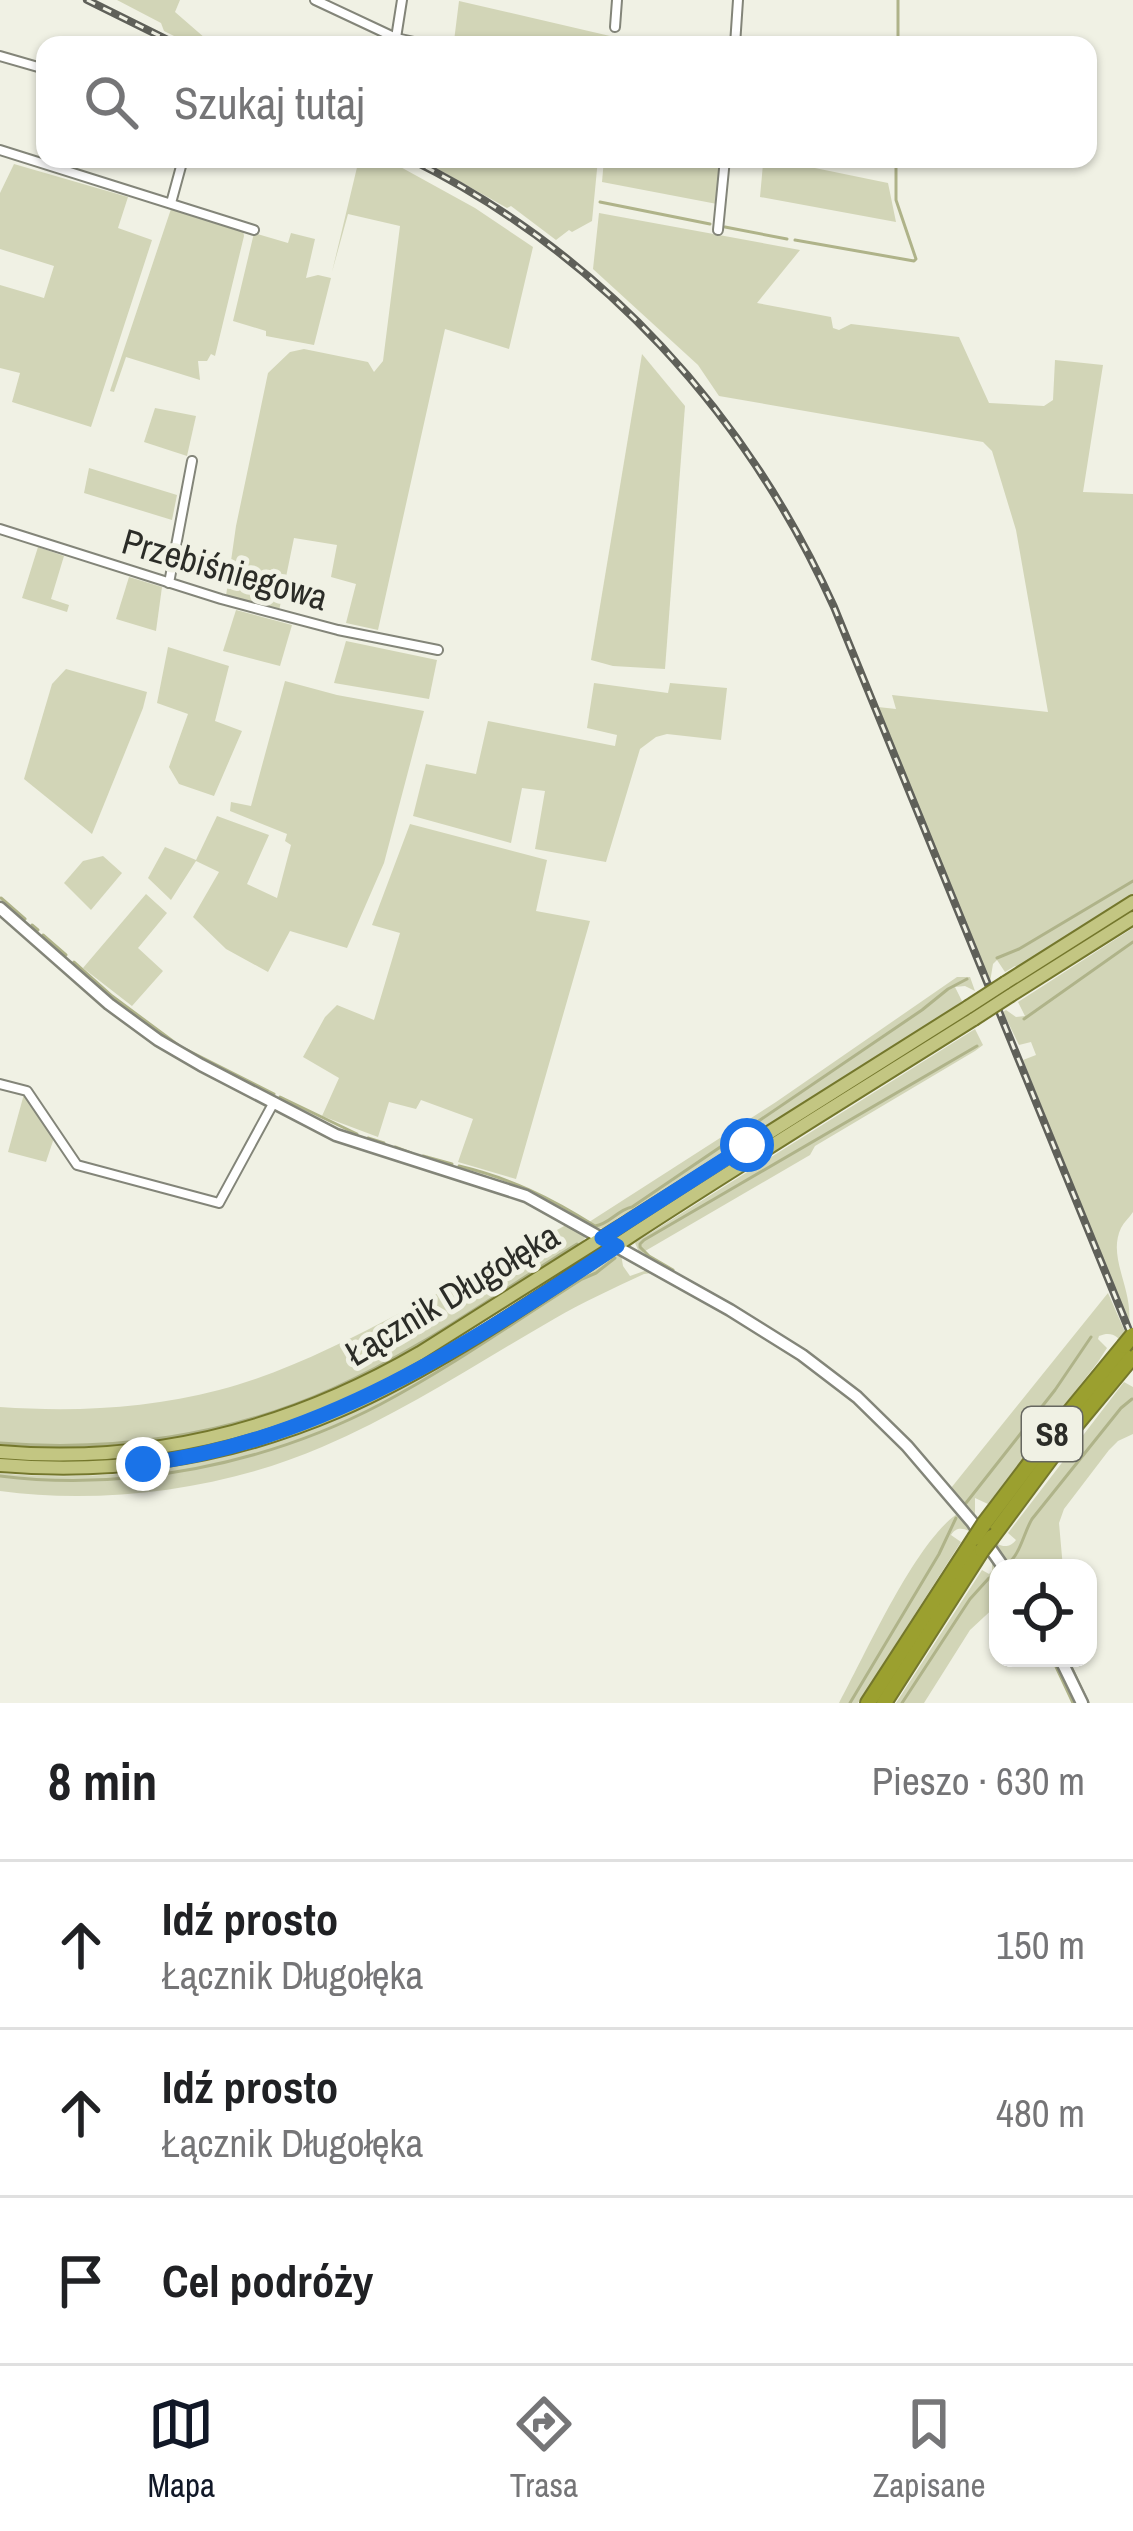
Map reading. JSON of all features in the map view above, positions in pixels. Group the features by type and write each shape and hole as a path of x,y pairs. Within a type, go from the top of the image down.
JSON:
{"highway":[{"name":"S8","path":"868,1703 983,1537 1070,1432 1130,1349"},
{"name":"S8","path":"884,1703 983,1537"}],"main road":[{"name":"Łącznik Długołęka","path":"0,1465 72,1468 160,1462 216,1451 341,1410 503,1319 617,1246 1133,902"},
{"name":"Łącznik Długołęka","path":"1008,989 1133,918"},
{"name":"Łącznik Długołęka","path":"0,1452 74,1455 204,1440 285,1417 356,1388 971,1013"}],"street":[{"path":"315,0 392,36"},
{"path":"396,36 402,0"},
{"path":"615,27 617,0"},
{"path":"735,36 738,0"},
{"path":"0,56 36,67"},
{"path":"0,150 36,161"},
{"path":"58,168 254,230"},
{"path":"171,203 181,168"},
{"path":"718,230 724,168"},
{"path":"169,583 192,460"},
{"name":"Przebiśniegowa","path":"0,530 338,630 438,650"},
{"path":"0,908 158,1040 336,1135 508,1188 802,1355 845,1387 920,1461 998,1559"},
{"path":"0,1084 27,1091 77,1165 219,1203 274,1102"},
{"path":"1064,1667 1082,1703"}],"green space":[{"path":"117,0 180,0 175,12 203,36 174,36 161,23"},
{"path":"459,1 610,36 455,36"},
{"path":"14,164 128,197 118,228 152,240 91,427 12,402 20,373 0,368 0,285 44,298 54,266 0,249 0,193"},
{"path":"357,168 402,168 533,247 509,349 445,329 378,630 346,623 356,584 331,577 337,545 294,538 279,611 226,596 268,373 290,352 304,349 368,362 374,372 383,361 400,226 348,214 332,272"},
{"path":"436,168 597,168 592,221 556,240 511,206"},
{"path":"603,168 721,168 717,204 602,182"},
{"path":"763,168 815,168 888,183 896,222 760,197"},
{"path":"171,209 243,229 215,356 198,361 200,380 126,357 114,392 110,391"},
{"path":"599,213 800,250 757,303 831,317 833,328 839,330 851,324 959,337 989,403 1044,406 1053,400 1055,360 1103,365 1083,492 1133,494 1133,894 1017,968 1005,972 997,960 990,982 878,707 896,709 892,695 1048,712 1016,530 992,451 983,442 719,396 698,365 593,269"},
{"path":"254,233 288,243 291,233 315,239 306,278 331,278 314,345 266,336 266,331 233,321"},
{"path":"642,354 685,406 665,669 591,660"},
{"path":"155,408 196,416 187,456 144,442"},
{"path":"89,468 177,495 172,520 84,493"},
{"path":"38,547 64,556 51,599 69,605 67,612 22,598"},
{"path":"129,577 162,587 156,631 116,619"},
{"path":"236,610 292,625 280,666 223,651"},
{"path":"346,641 437,660 429,699 334,683"},
{"path":"168,647 229,666 215,721 242,731 214,796 179,784 169,767 188,714 157,703"},
{"path":"66,669 147,692 92,834 24,779 52,684"},
{"path":"285,681 424,711 384,863 347,948 290,931 268,972 226,949 193,917 219,872 196,861 171,900 148,878 165,847 196,860 217,816 269,835 247,884 277,898 291,845 285,841 287,834 230,811 231,802 251,806"},
{"path":"594,683 668,693 670,683 727,688 721,740 667,734 640,749 606,862 535,849 545,791 522,788 511,843 413,816 426,764 476,774 488,721 615,746 617,735 587,728"},
{"path":"410,824 547,860 536,911 590,921 516,1179 458,1162 473,1119 421,1100 416,1109 389,1102 378,1137 322,1116 339,1078 303,1057 337,1005 374,1020 400,933 372,925"},
{"path":"103,856 122,873 91,910 64,883 83,861"},
{"path":"146,894 167,913 138,948 163,971 132,1006 83,968"},
{"path":"1133,928 1133,1212 1117,1239 1129,1324 1023,1060 1036,1055 1031,1042 1019,1045 1003,1012 1025,1016 1018,1002"},
{"path":"957,977 970,977 975,991 955,987 962,1001 953,1008 609,1225 586,1224 776,1102"},
{"path":"975,1029 983,1045 975,1051 640,1254 635,1243 639,1240"},
{"path":"24,1094 54,1138 46,1162 8,1152"},
{"path":"566,1225 582,1232 585,1238 580,1245 379,1369 289,1408 243,1423 147,1442 49,1447 0,1444 0,1407 137,1405 243,1383 336,1345"},
{"path":"617,1254 630,1276 647,1270 652,1273 576,1307 382,1418 285,1462 164,1490 81,1496 0,1491 0,1473 56,1476 168,1468 223,1456 329,1421 430,1371"},
{"path":"1108,1293 1133,1350 1133,1365 1117,1337 1099,1336 1107,1348 1098,1362 988,1504 975,1498 975,1514 998,1544 1010,1545 1016,1540 1008,1533 1124,1382 1133,1387 1133,1434 1109,1450 1064,1509 1059,1523 1062,1559 1002,1559 951,1488"},
{"path":"962,1515 992,1559 969,1531 955,1531 951,1535 961,1542 858,1703 839,1703 908,1574 941,1528"},
{"path":"982,1570 989,1574 989,1612 970,1630 924,1703 896,1703"}],"waterway":[{"path":"898,0 898,36"},
{"path":"795,240 914,261 896,200 896,168"},
{"path":"600,202 710,224"},
{"path":"725,227 787,239"},
{"path":"997,958 1133,881"},
{"path":"1,898 25,919"},
{"path":"32,925 38,930"},
{"path":"43,935 66,955"},
{"path":"1024,1019 1133,942"},
{"path":"74,962 178,1045"},
{"path":"459,1166 513,1183 600,1225 967,979"},
{"path":"673,1270 649,1256 640,1244 977,1046"},
{"path":"185,1049 274,1094"},
{"path":"280,1097 357,1134"},
{"path":"368,1138 384,1143"},
{"path":"395,1147 411,1153"},
{"path":"423,1156 452,1164"},
{"path":"0,1443 85,1445 169,1437 293,1405 396,1357 577,1244"},
{"path":"0,1476 48,1480 147,1476 291,1443 407,1390 615,1258"},
{"path":"966,1503 1091,1337"},
{"path":"1012,1559 1032,1519 1132,1399"},
{"path":"850,1703 956,1518"},
{"path":"902,1703 989,1578"},
{"path":"1056,1667 1073,1703"},
{"path":"1071,1667 1088,1703"}],"railway":[{"path":"87,0 160,36"},
{"path":"426,168 545,242 661,346 712,405 799,536 834,607 1133,1340"}],"route":[{"path":"143,1464 271,1436 383,1389 617,1246 602,1238 747,1145"}]}
